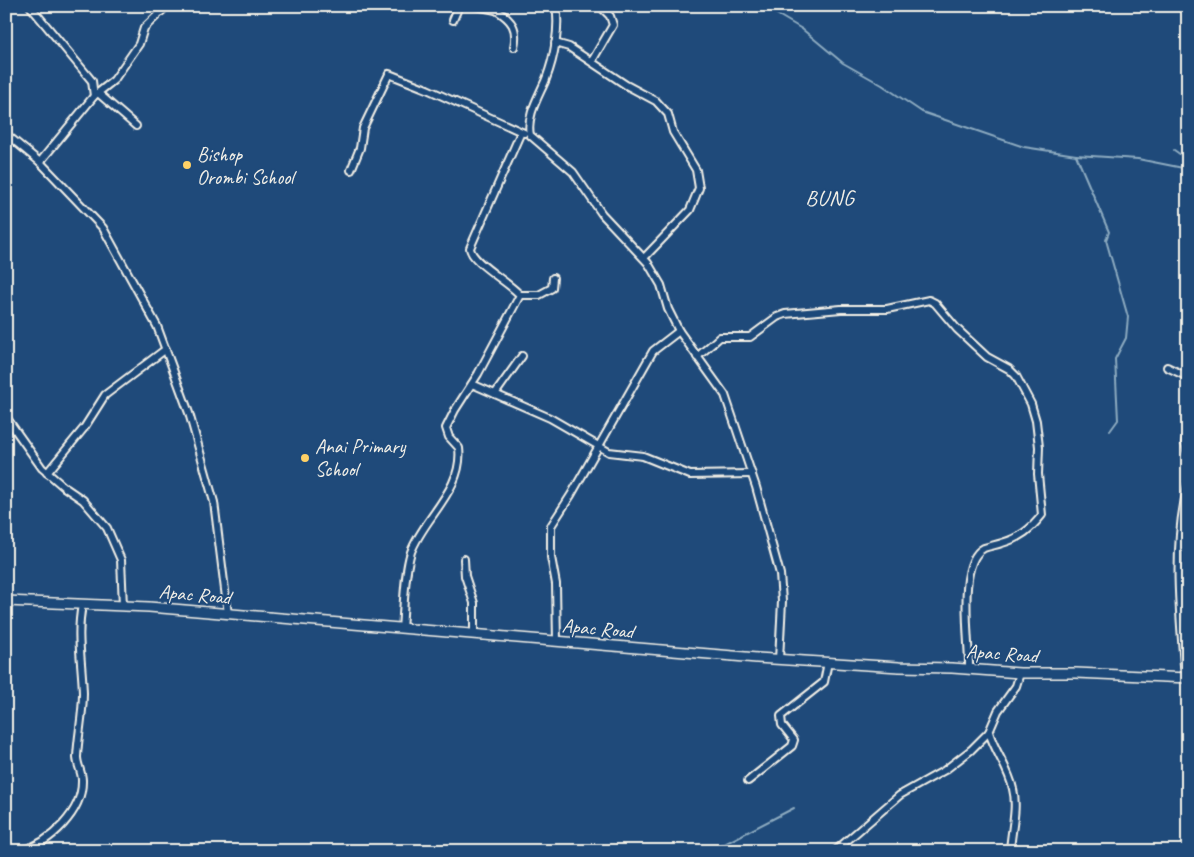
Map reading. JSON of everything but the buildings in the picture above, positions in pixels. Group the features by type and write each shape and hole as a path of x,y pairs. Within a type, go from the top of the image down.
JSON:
{"main road":[{"name":"Apac Road","path":"6,601 122,606 228,614 779,660 1020,673 1076,673 1186,678"}],"street":[{"path":"30,6 92,81 96,94 136,126"},
{"path":"40,162 96,94 114,80 136,48 144,28 167,6"},
{"path":"453,20 459,6"},
{"path":"476,6 498,8 514,24 516,33 514,47"},
{"path":"530,135 529,129 533,111 547,77 555,43 559,20 556,6"},
{"path":"592,61 613,25 610,16 600,6"},
{"path":"555,43 569,47 664,108 673,132 696,170 699,188 690,210 644,258"},
{"path":"351,170 360,148 363,128 389,74 530,135 573,172 602,214 644,258 661,285 668,309 679,331 725,395 752,474 780,574 782,594 779,660"},
{"path":"521,132 470,248 473,258 510,285 520,295 545,293 552,288 553,278"},
{"path":"6,134 40,162 103,228 145,300 166,349 189,413 214,502 228,614"},
{"path":"402,629 408,566 412,551 446,496 458,464 459,448 449,437 446,428 520,295"},
{"path":"697,357 720,337 750,337 777,317 785,314 840,309 887,310 929,300 935,303 957,330 987,357 1009,369 1016,376 1031,404 1036,421 1042,515 1033,527 1023,535 985,548 976,556 968,578 965,594 970,648 969,669"},
{"path":"557,642 556,584 551,558 550,531 653,351 679,331"},
{"path":"48,474 84,428 101,398 166,349"},
{"path":"494,394 522,356"},
{"path":"1166,367 1188,377"},
{"path":"472,384 550,418 598,448 622,455 643,456 690,475 752,474"},
{"path":"6,417 48,474 83,500 107,528 121,560 122,606"},
{"path":"1188,427 1185,443 1188,453"},
{"path":"1186,678 1178,564 1179,538 1188,485"},
{"path":"464,559 466,576 474,603 474,635"},
{"path":"22,851 34,847 67,819 75,809 81,792 82,778 77,759 83,693 79,638 82,605"},
{"path":"748,781 792,746 794,740 782,725 781,716 824,682 828,662"},
{"path":"835,851 845,848 900,796 945,770 971,750 989,732 998,710 1016,686 1020,673"},
{"path":"989,732 994,750 1010,779 1014,791 1014,818 1010,851"}],"waterway":[{"path":"763,6 802,29 843,63 882,85 922,112 1024,147 1076,155"},
{"path":"1174,150 1188,160"},
{"path":"1110,431 1118,420 1115,359 1126,338 1128,317 1106,240 1109,232 1076,155 1138,159 1188,169"},
{"path":"711,851 794,808"}],"place":[{"name":"Bishop Orombi School","path":"187,165"},
{"name":"Anai Primary School","path":"305,458"}],"district":[{"name":"BUNG","path":"830,197"}]}
